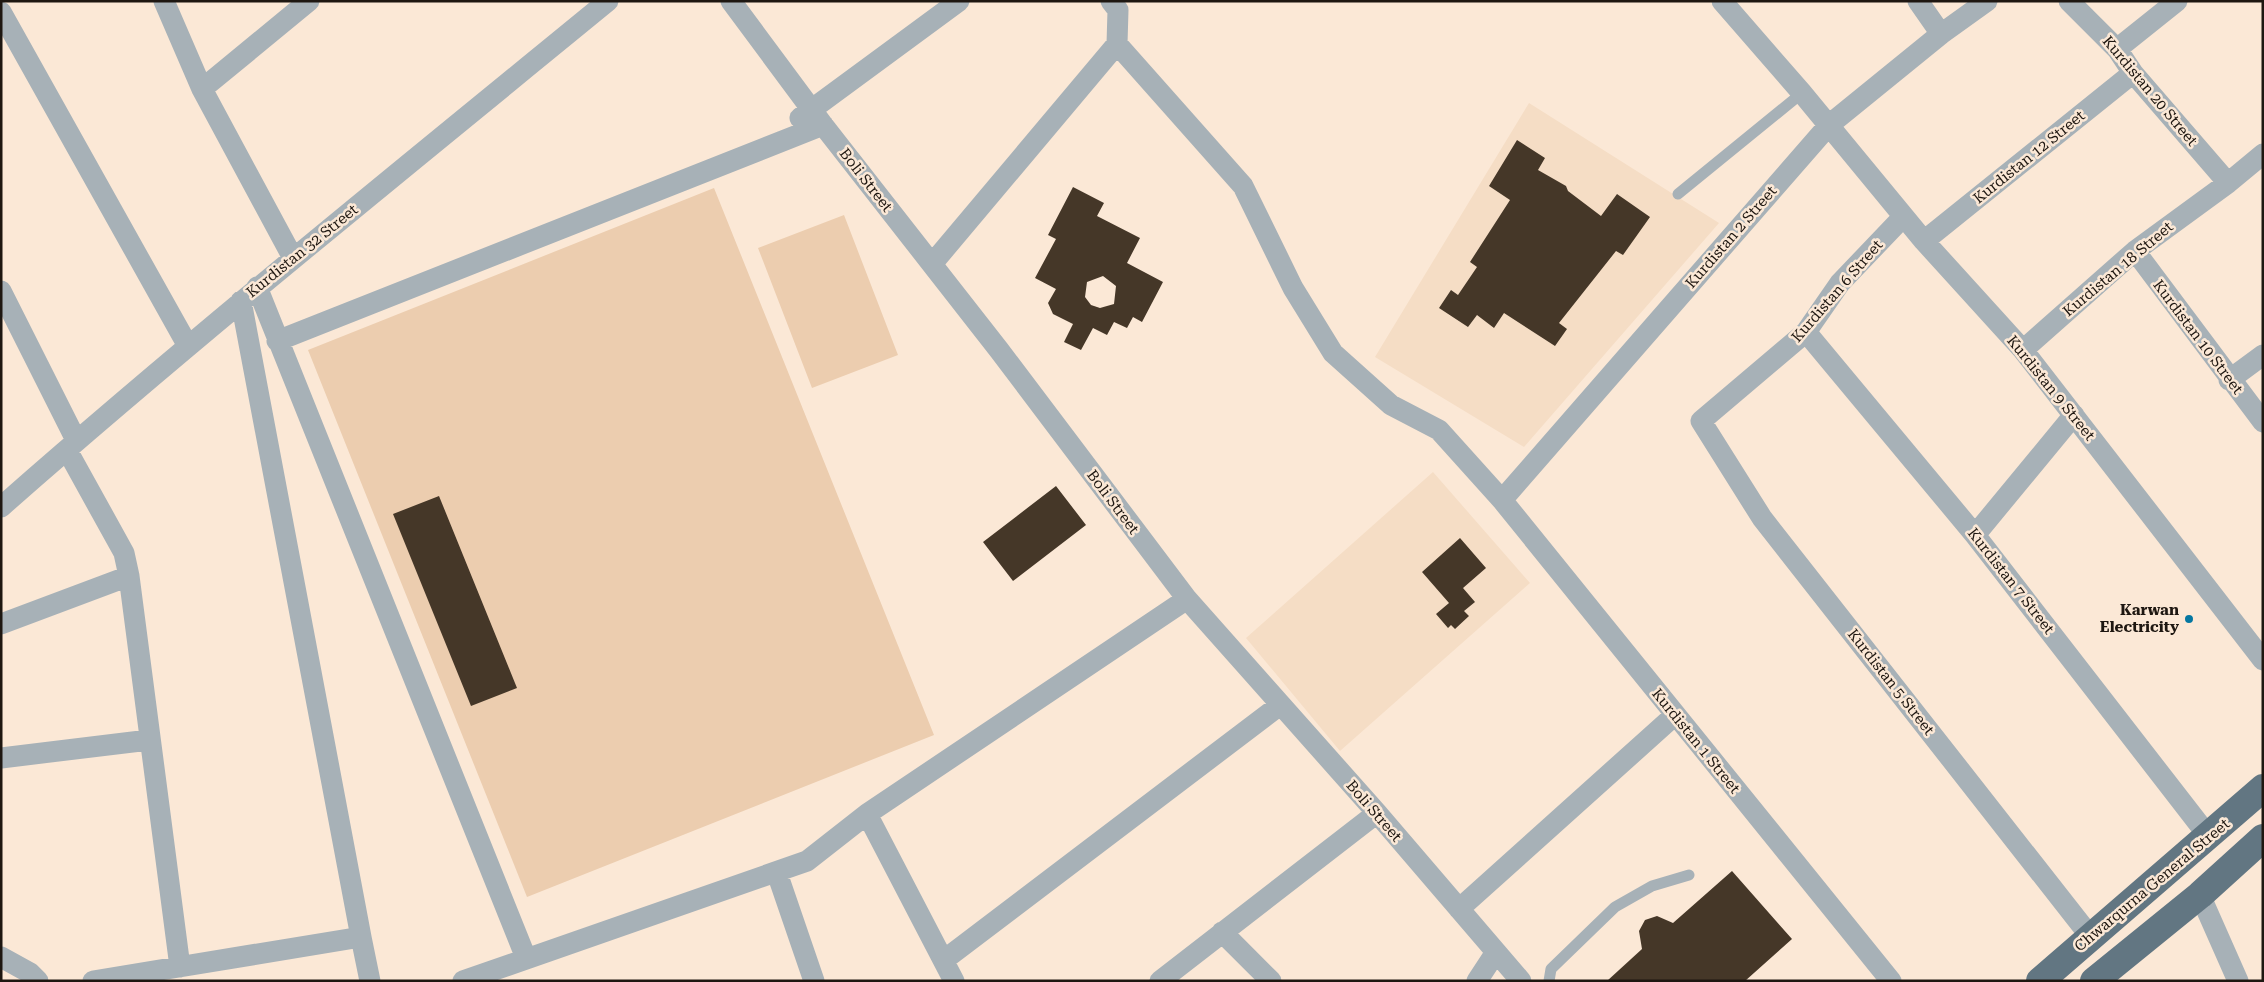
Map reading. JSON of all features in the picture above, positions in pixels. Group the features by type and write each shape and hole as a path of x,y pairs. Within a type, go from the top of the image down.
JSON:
{"highway":[{"name":"Chwarqurna General Street","path":"2040,981 2090,936 2209,837 2263,788"},
{"path":"2094,981 2200,895 2263,838"}],"street":[{"path":"164,1 202,89 293,258"},
{"name":"Kurdistan 32 Street","path":"1,507 241,301 608,1"},
{"name":"Boli Street","path":"731,1 817,117 932,264 1187,599 1377,813 1521,981"},
{"path":"278,341 749,154 817,117 960,1"},
{"path":"932,264 1117,44 1118,10 1111,1"},
{"name":"Kurdistan 9 Street","path":"1722,1 1829,125 1903,217 2023,350 2263,660"},
{"path":"1918,1 1941,34"},
{"name":"Kurdistan 2 Street","path":"1502,500 1829,125 1941,34 1987,1"},
{"name":"Kurdistan 20 Street","path":"2069,1 2117,49 2134,73 2228,183"},
{"path":"2117,49 2177,1"},
{"path":"202,89 307,2"},
{"path":"1,12 188,346"},
{"name":"Kurdistan 1 Street","path":"1117,44 1243,186 1293,288 1333,353 1391,405 1439,430 1502,500 1891,981"},
{"name":"Kurdistan 12 Street","path":"1924,241 2134,73"},
{"name":"Kurdistan 18 Street","path":"2023,350 2135,251 2228,183 2263,154"},
{"name":"Kurdistan 6 Street","path":"1701,421 1806,332 1840,284 1903,217"},
{"name":"Kurdistan 10 Street","path":"2135,251 2229,380 2263,422"},
{"path":"257,288 526,958"},
{"path":"1,291 71,445 124,553 129,576 180,967"},
{"path":"241,301 370,981"},
{"name":"Kurdistan 7 Street","path":"1806,332 1975,535 2209,837"},
{"path":"2229,380 2263,355"},
{"path":"1975,535 2074,415"},
{"name":"Kurdistan 5 Street","path":"1701,421 1762,518 2090,936"},
{"path":"1,624 129,576"},
{"path":"463,981 807,861 867,814 1187,599"},
{"path":"944,960 1280,705"},
{"path":"1460,909 1675,715"},
{"path":"1,758 149,740"},
{"path":"1160,981 1377,813"},
{"path":"867,814 954,981"},
{"path":"777,873 814,981"},
{"path":"2200,895 2238,981"},
{"path":"1222,932 1271,981"},
{"path":"93,981 361,937"},
{"path":"1477,981 1496,952"},
{"path":"1,957 30,973 38,981"}],"lane":[{"path":"1678,194 1802,93"},
{"path":"1549,981 1551,969 1614,906 1652,886 1689,874"}],"shaded area":[{"path":"1529,103 1719,223 1524,447 1375,357"},
{"path":"714,188 934,735 527,897 308,350"},
{"path":"844,215 898,355 812,388 758,248"},
{"path":"1433,472 1530,583 1340,751 1246,638"}],"building":[{"path":"1517,140 1545,158 1538,170 1566,186 1568,191 1601,216 1617,194 1650,217 1623,255 1616,251 1559,323 1567,329 1555,346 1504,313 1494,328 1477,315 1468,327 1439,308 1451,290 1458,295 1477,267 1470,262 1510,200 1489,186"},
{"path":"1073,187 1104,203 1097,216 1140,238 1127,263 1163,282 1142,322 1133,317 1127,328 1114,322 1107,335 1093,328 1081,350 1064,342 1073,324 1053,314 1048,303 1056,289 1035,278 1056,239 1048,235","holes":["1103,276 1116,286 1114,304 1100,308 1091,305 1085,297 1087,282"]},
{"path":"1056,486 1086,525 1013,581 983,542"},
{"path":"439,496 517,688 471,706 393,514"},
{"path":"1460,538 1486,568 1463,588 1475,602 1464,611 1469,616 1455,629 1451,625 1448,628 1436,614 1449,603 1422,572"},
{"path":"1732,871 1792,939 1745,981 1607,981 1642,949 1639,931 1645,920 1657,916 1673,923"}],"place":[{"name":"Karwan Electricity","path":"2189,619"}]}
